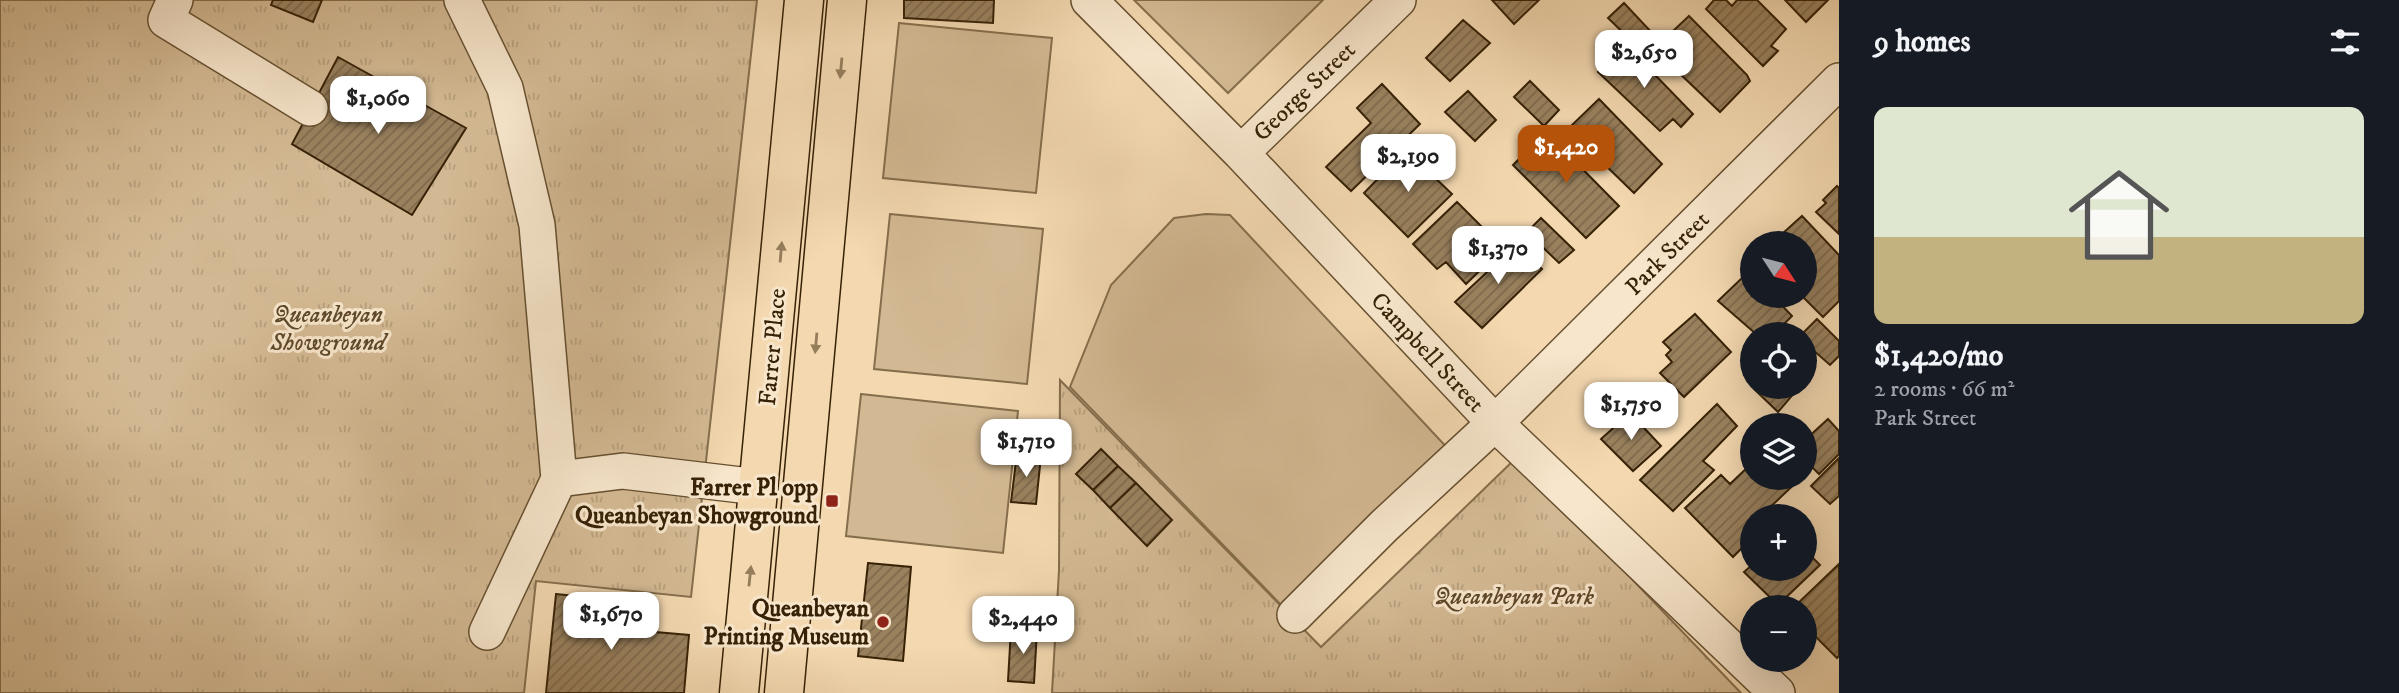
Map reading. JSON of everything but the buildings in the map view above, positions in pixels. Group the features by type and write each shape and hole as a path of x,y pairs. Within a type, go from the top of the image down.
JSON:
{"highway":[{"name":"Farrer Place","path":"738,693 804,0"},
{"name":"Farrer Place","path":"784,693 847,0"}],"street":[{"path":"175,0 166,20 310,107"},
{"path":"462,0 505,88 537,225 559,479 487,632"},
{"name":"Campbell Street","path":"1089,0 1241,153 1495,424 1777,693"},
{"name":"George Street","path":"1241,153 1398,0"},
{"name":"Park Street","path":"1294,615 1384,526 1495,424 1839,82"},
{"path":"559,479 623,471 758,487"}],"green space":[{"name":"Queanbeyan Showground","path":"0,0 757,0 691,597 536,581 524,693 0,693"},
{"path":"1134,0 1323,0 1228,93"},
{"path":"899,23 1052,38 1036,193 883,178"},
{"path":"890,214 1043,229 1027,384 874,369"},
{"path":"1206,214 1230,215 1452,453 1287,611 1070,387 1111,285 1174,218"},
{"name":"Queanbeyan Park","path":"1060,380 1321,647 1516,458 1741,693 1052,693 1059,570"},
{"path":"861,394 1018,411 1003,553 846,536"}],"place":[{"name":"Farrer Pl opp Queanbeyan Showground","path":"832,501"},
{"name":"Queanbeyan Printing Museum","path":"883,622"}]}
